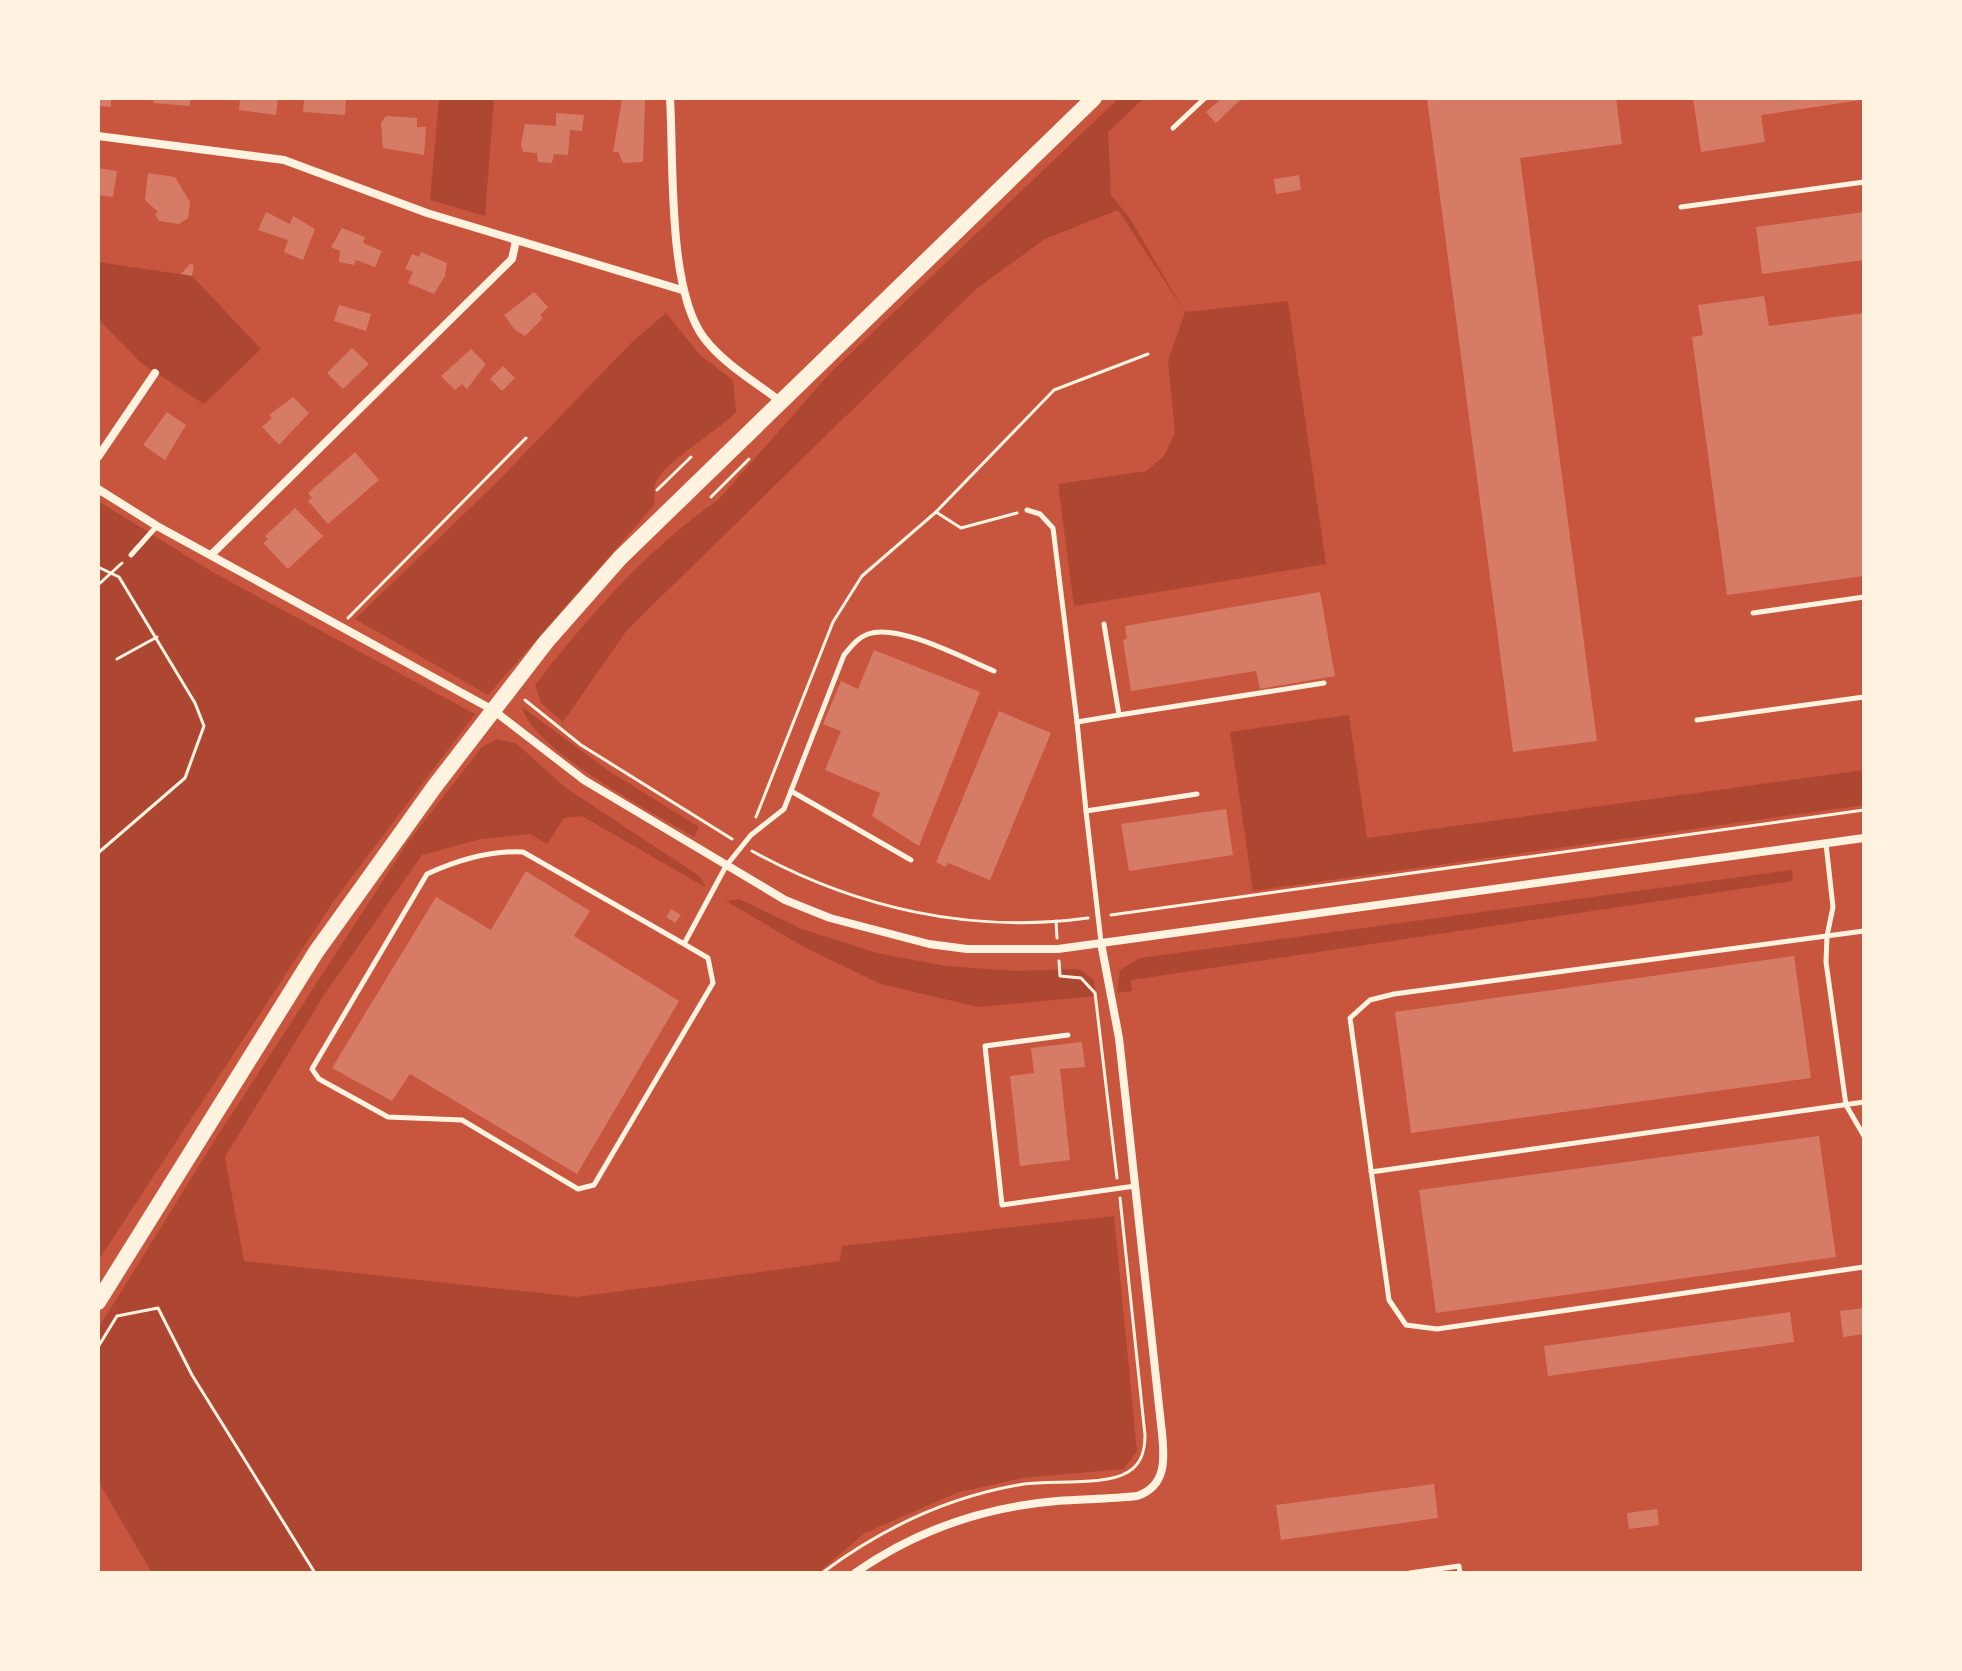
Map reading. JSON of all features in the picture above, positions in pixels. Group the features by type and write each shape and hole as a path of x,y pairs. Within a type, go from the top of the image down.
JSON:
{"main road":[{"path":"98,1302 316,952 493,710 589,592 780,401 1094,98"}],"street":[{"path":"670,98 682,290 691,317 713,349 780,401"},
{"path":"98,136 284,160 427,213 682,290"},
{"path":"211,555 512,259 516,241"},
{"path":"98,457 155,373"},
{"path":"98,489 157,526 493,710 584,780 785,900 830,918 914,941 1006,950 1101,943 1864,838"},
{"path":"855,1573 911,1540 982,1513 1033,1503 1137,1496 1158,1483 1164,1451 1119,1038 1101,943"}],"lane":[{"path":"1173,128 1205,98"},
{"path":"1681,207 1864,182"},
{"path":"1027,510 1040,514 1053,528 1101,943"},
{"path":"131,555 157,526"},
{"path":"1753,613 1864,597"},
{"path":"1104,624 1119,715"},
{"path":"684,944 726,866 745,847 751,835 784,809 844,655 857,640 870,633 899,633 994,671"},
{"path":"1077,722 1324,683"},
{"path":"1697,720 1864,697"},
{"path":"791,791 911,860"},
{"path":"1086,811 1197,794"},
{"path":"1826,843 1833,907 1826,962 1846,1105 1864,1136"},
{"path":"504,851 523,852 684,944 708,958 713,983 594,1185 578,1189 462,1120 388,1117 319,1079 312,1069 427,874 455,862 504,851"},
{"path":"1864,931 1394,994 1370,1000 1350,1018 1389,1300 1406,1325 1437,1329 1864,1267"},
{"path":"1068,1035 985,1046 1002,1205 1135,1186"},
{"path":"1371,1172 1864,1102"},
{"path":"1410,1573 1459,1566 1460,1573"}],"path":[{"path":"751,835 760,802 833,622 862,576 936,512 1054,390 1148,354"},
{"path":"340,626 526,438"},
{"path":"657,490 691,457"},
{"path":"711,497 749,459"},
{"path":"936,512 961,528 1027,510"},
{"path":"98,585 131,555"},
{"path":"98,567 113,572 157,637 195,703 204,726 185,778 98,853"},
{"path":"117,659 157,637"},
{"path":"525,700 581,745 745,847 824,887 915,913 1019,923 1098,916 1864,810"},
{"path":"822,1573 889,1529 963,1498 1025,1484 1119,1476 1135,1467 1142,1457 1145,1435 1095,993 1081,978 1060,976"},
{"path":"98,1347 117,1316 158,1308 192,1375 315,1573"}],"shaded area":[{"path":"439,98 494,98 485,216 430,200"},
{"path":"1119,98 1144,98 1108,132 1111,195 1129,217 1185,312 1118,210 1045,239 976,289 627,630 563,722 541,703 535,685 620,585 667,540 718,500 831,372"},
{"path":"98,262 192,276 261,349 204,404 141,363 98,319"},
{"path":"1288,301 1326,564 1074,606 1058,484 1146,471 1164,456 1175,433 1168,361 1185,312"},
{"path":"666,313 700,355 733,380 736,412 660,475 654,486 655,504 488,695 355,619 494,485 631,343"},
{"path":"98,501 216,574 475,714 333,902 98,1261"},
{"path":"522,707 609,771 699,827 694,837 570,761 531,724"},
{"path":"1349,715 1367,838 1864,770 1864,805 1253,891 1230,732"},
{"path":"497,739 517,744 566,788 701,877 705,887 582,816 564,818 547,844 530,834 481,839 422,855 322,998 225,1157 244,1261 577,1297 840,1261 842,1246 1114,1216 1137,1451 1124,1469 1023,1478 956,1493 865,1533 818,1573 152,1573 98,1481 98,1329 213,1143 408,842 482,747"},
{"path":"1792,870 1793,881 1131,980 1132,991 1117,993 1120,970 1140,958"},
{"path":"739,899 802,929 877,953 946,966 1016,971 1079,969 1094,980 1096,996 978,1007 881,984 806,948 726,901"}],"building":[{"path":"98,98 111,98 111,107 99,106"},
{"path":"154,98 190,98 190,106 153,103"},
{"path":"240,98 278,98 276,115 239,110"},
{"path":"304,98 346,98 345,115 303,112"},
{"path":"1222,98 1242,98 1216,123 1206,112"},
{"path":"1427,98 1616,98 1622,144 1520,158 1597,741 1513,752"},
{"path":"1693,98 1862,100 1761,115 1765,142 1701,152"},
{"path":"622,99 645,100 643,162 623,163 618,152 613,152"},
{"path":"556,113 584,115 582,131 570,130 568,155 554,154 552,163 538,162 537,153 523,152 521,144 525,124 556,126"},
{"path":"386,116 417,118 417,127 426,127 424,155 383,148 381,123"},
{"path":"98,168 117,171 113,197 98,195"},
{"path":"148,173 175,177 190,202 188,218 179,224 159,221 155,214 158,212 145,200"},
{"path":"1299,175 1301,190 1276,194 1274,179"},
{"path":"266,212 290,224 293,216 315,229 303,260 284,252 288,240 258,230"},
{"path":"1864,212 1864,260 1762,274 1756,227"},
{"path":"342,228 365,237 363,243 382,251 375,267 356,260 354,265 339,262 340,251 331,247"},
{"path":"421,252 447,263 445,276 434,294 408,283 413,272 405,269 412,254 419,257"},
{"path":"190,264 194,265 192,276 181,274"},
{"path":"534,292 548,307 540,315 543,318 525,336 515,330 504,315"},
{"path":"1764,296 1769,326 1864,313 1864,576 1727,595 1692,337 1703,335 1698,305"},
{"path":"339,305 371,314 366,331 334,321"},
{"path":"352,348 369,364 343,389 327,373"},
{"path":"471,349 486,364 467,389 462,384 455,390 441,376"},
{"path":"503,366 515,378 502,391 490,379"},
{"path":"293,397 309,413 279,445 262,427 272,418 269,415"},
{"path":"167,412 186,425 165,460 143,445"},
{"path":"355,452 379,480 328,524 308,501 312,498 308,493"},
{"path":"295,508 323,536 288,569 263,543 268,539 265,536"},
{"path":"1320,592 1335,676 1260,689 1256,671 1131,691 1123,640 1127,639 1125,626"},
{"path":"874,650 980,692 919,846 872,816 880,793 825,770 841,731 823,724 841,681 858,689"},
{"path":"999,711 1051,733 990,880 948,863 946,867 936,862"},
{"path":"1226,809 1233,855 1129,871 1121,824"},
{"path":"526,871 590,911 574,936 679,1001 577,1174 410,1074 392,1101 332,1068 436,897 491,930"},
{"path":"671,909 681,915 675,923 666,917"},
{"path":"1794,956 1811,1078 1411,1133 1395,1012"},
{"path":"1082,1042 1085,1067 1060,1069 1070,1160 1020,1166 1010,1076 1034,1073 1031,1048"},
{"path":"1819,1136 1836,1257 1436,1313 1419,1190"},
{"path":"1864,1308 1864,1334 1843,1337 1840,1311"},
{"path":"1790,1312 1794,1342 1548,1376 1544,1346"},
{"path":"1434,1484 1438,1518 1281,1540 1276,1505"},
{"path":"1657,1509 1659,1525 1629,1529 1627,1513"}]}
